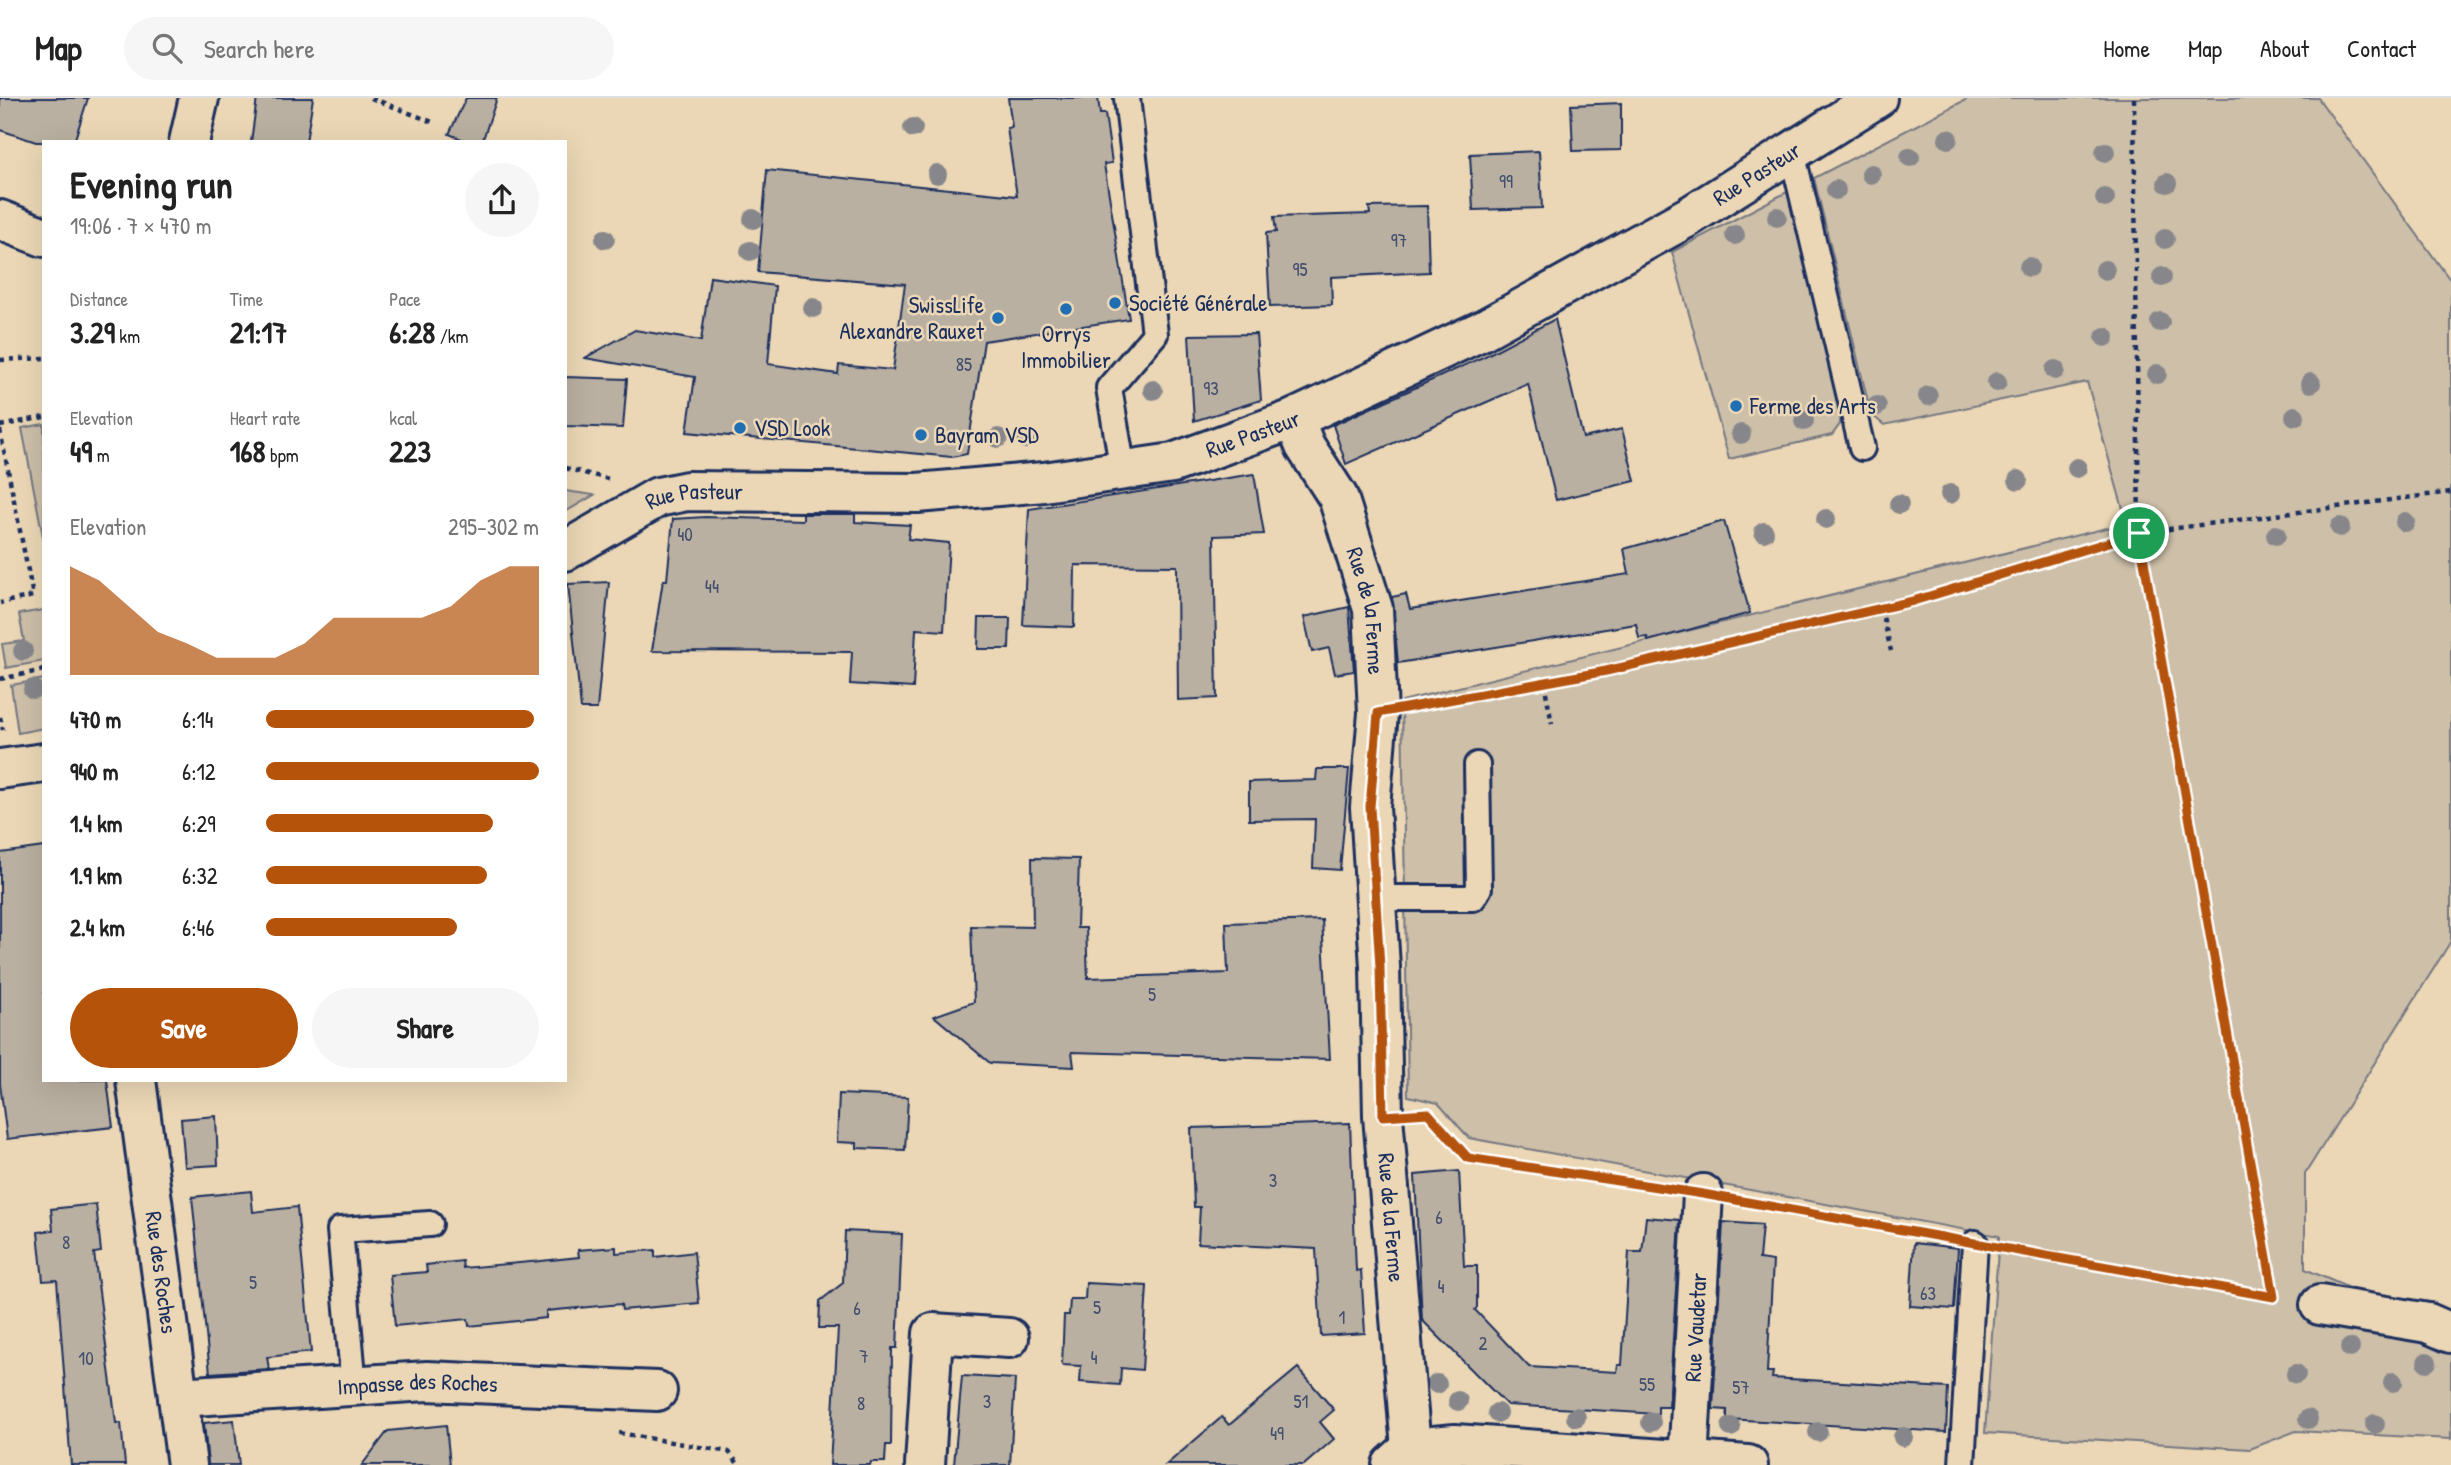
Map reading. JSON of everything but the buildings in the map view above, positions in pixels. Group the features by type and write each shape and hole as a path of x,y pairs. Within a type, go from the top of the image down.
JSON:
{"street":[{"path":"189,140 199,98"},
{"name":"Rue Pasteur","path":"567,550 658,497 687,491 917,493 1044,482 1172,463 1294,419 1481,331 1688,217 1877,98"},
{"path":"0,220 42,236"},
{"name":"Rue de la Ferme","path":"1294,419 1305,446 1338,497 1373,609 1378,713 1370,807 1380,967 1383,1116 1402,1456"},
{"path":"0,769 42,764"},
{"name":"Rue des Roches","path":"136,1082 187,1465"},
{"name":"Rue Vaudetar","path":"1688,1461 1703,1194"},
{"path":"2320,1305 2428,1324 2451,1333"},
{"path":"925,1465 933,1333 1009,1338"},
{"name":"Impasse des Roches","path":"178,1397 427,1381 657,1391"},
{"path":"1402,1456 1455,1444 1748,1465"}],"lane":[{"path":"1123,471 1109,388 1155,334 1128,98"},
{"path":"1792,152 1862,449"},
{"path":"1374,898 1472,898 1479,888 1477,765"},
{"path":"354,1387 340,1230 430,1224"},
{"path":"1962,1465 1975,1243"}],"path":[{"path":"371,98 435,123"},
{"path":"2134,98 2139,533 2274,1297"},
{"path":"0,360 42,358"},
{"path":"0,603 33,596 3,469 0,428 42,418"},
{"path":"1378,713 1544,682 1881,608 2139,533 2451,492"},
{"path":"1881,608 1891,651"},
{"path":"0,679 42,670"},
{"path":"1544,682 1552,724"},
{"path":"1383,1116 1428,1113 1468,1158 1703,1194 2320,1305"}],"shaded area":[{"path":"1969,98 2318,98 2451,281 2451,941 2305,1174 2305,1269 2451,1332 2451,1439 2296,1431 2250,1449 1985,1433 1999,1236 1469,1138 1438,1103 1408,1096 1402,701 2127,523 2087,382 1884,425 1873,416 1869,406 1814,178"},
{"path":"1787,192 1843,399 1840,424 1832,435 1729,459 1672,252"},
{"path":"42,424 42,532 22,428"},
{"path":"567,491 594,495 567,511"},
{"path":"42,610 42,661 6,668 2,644 24,641 19,614"},
{"path":"42,679 42,728 18,733 11,685"}],"place":[{"name":"Société Générale","path":"1115,303"},
{"name":"Orrys Immobilier","path":"1066,309"},
{"name":"SwissLife Alexandre Rauxet","path":"998,318"},
{"name":"Ferme des Arts","path":"1736,406"},
{"name":"VSD Look","path":"740,428"},
{"name":"Bayram VSD","path":"921,435"}],"route":[{"path":"2139,533 2274,1297 1703,1194 1468,1158 1428,1113 1383,1116 1380,967 1370,807 1378,713 1606,671 1913,601 2139,533"}]}
